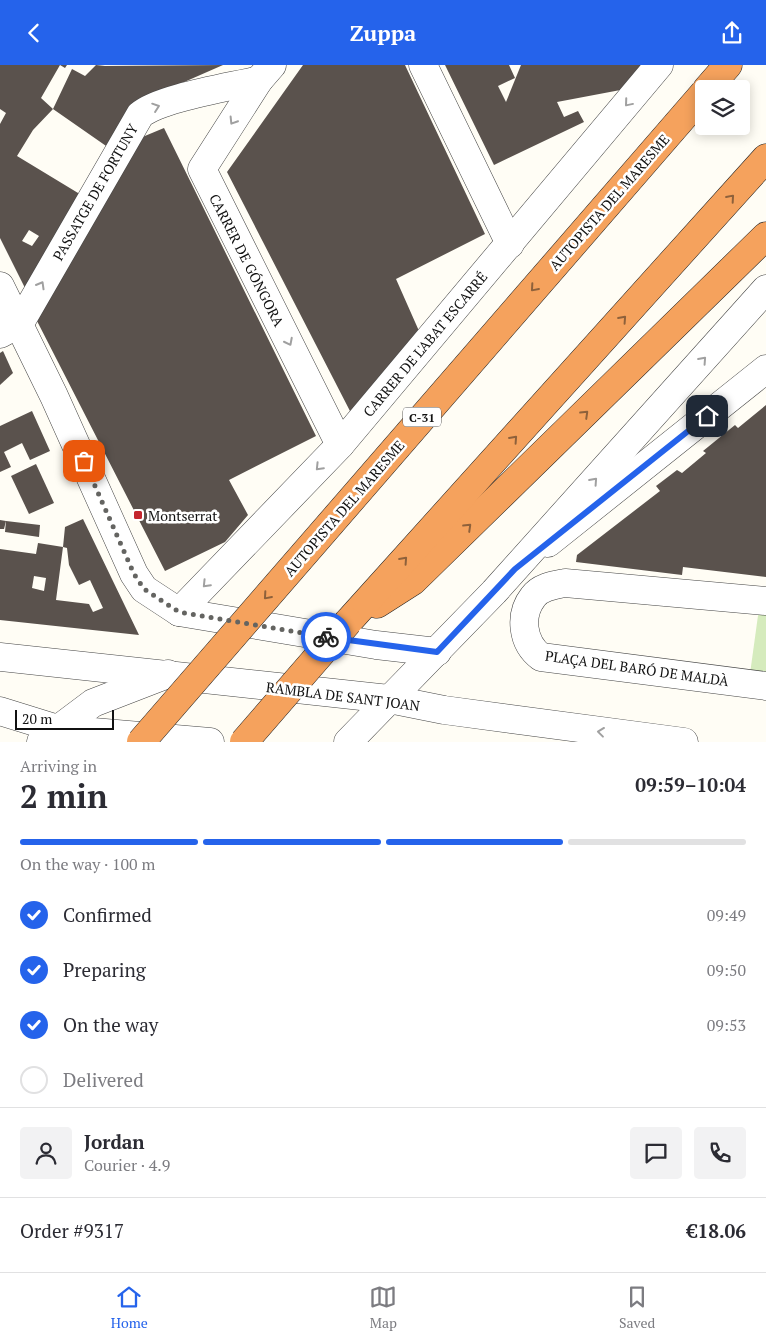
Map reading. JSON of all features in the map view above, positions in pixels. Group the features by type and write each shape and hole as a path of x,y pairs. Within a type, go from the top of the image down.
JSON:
{"highway":[{"path":"715,80 728,65"},
{"name":"AUTOPISTA DEL MARESME","path":"141,742 695,103"},
{"path":"244,742 348,622 766,158"},
{"path":"348,622 414,581 766,236"}],"street":[{"path":"423,65 510,244"},
{"name":"CARRER DE L'ABAT ESCARRÉ","path":"179,612 340,445 659,65"},
{"name":"PASSATGE DE FORTUNY","path":"10,329 140,115 149,109 178,99 265,73"},
{"name":"CARRER DE GÓNGORA","path":"265,73 202,169 340,445"},
{"path":"0,286 10,329 134,574 144,589 179,612 371,644 437,652"},
{"path":"348,742 437,652 515,569 766,289"},
{"path":"515,569 766,369"},
{"name":"PLAÇA DEL BARÓ DE MALDÀ","path":"766,601 565,583 555,585 534,596 527,609 525,629 531,648 541,657 766,686"},
{"name":"RAMBLA DE SANT JOAN","path":"0,657 389,699 453,711 684,742"},
{"path":"50,736 93,703 168,674"},
{"path":"0,711 50,736 210,742"}],"green space":[{"path":"760,601 766,602 766,683 749,681"}],"building":[{"path":"0,65 60,65 41,98 53,109 33,130 17,156 83,196 26,290 0,238 0,124 6,113 0,109","holes":["29,230 39,236 32,246 22,241"]},
{"path":"96,65 223,65 166,90 109,148 53,109 72,69 85,76"},
{"path":"303,65 405,65 485,234 396,279 419,331 351,413 227,172"},
{"path":"445,65 509,65 515,78 498,86 506,102 521,65 649,65 631,88 557,102 564,117 578,111 584,122 494,165"},
{"path":"164,128 316,436 229,480 248,515 225,542 165,571 37,321 140,138"},
{"path":"3,351 13,373 0,385 0,353"},
{"path":"766,405 766,577 683,567 682,575 576,562 577,555 660,491 656,486 677,470 682,473 706,453 703,451 735,425 738,428"},
{"path":"32,411 50,451 30,460 22,443 4,452 11,467 0,472 0,426"},
{"path":"36,464 54,503 29,514 11,476"},
{"path":"83,519 139,635 0,620 0,549 36,554 38,543 63,547 65,527","holes":["63,547 67,548 69,565 79,585 90,580 103,608 93,612 89,604 56,600","34,576 46,578 44,591 32,588"]},
{"path":"0,520 6,521 4,529 0,529"},
{"path":"6,521 40,525 39,537 5,532"}],"way so far":[{"path":"84,461 134,574 144,589 157,599 179,612 326,637"}],"place":[{"name":"Montserrat","path":"138,515"}],"route":[{"path":"326,637 437,652 515,569 707,416"}]}
